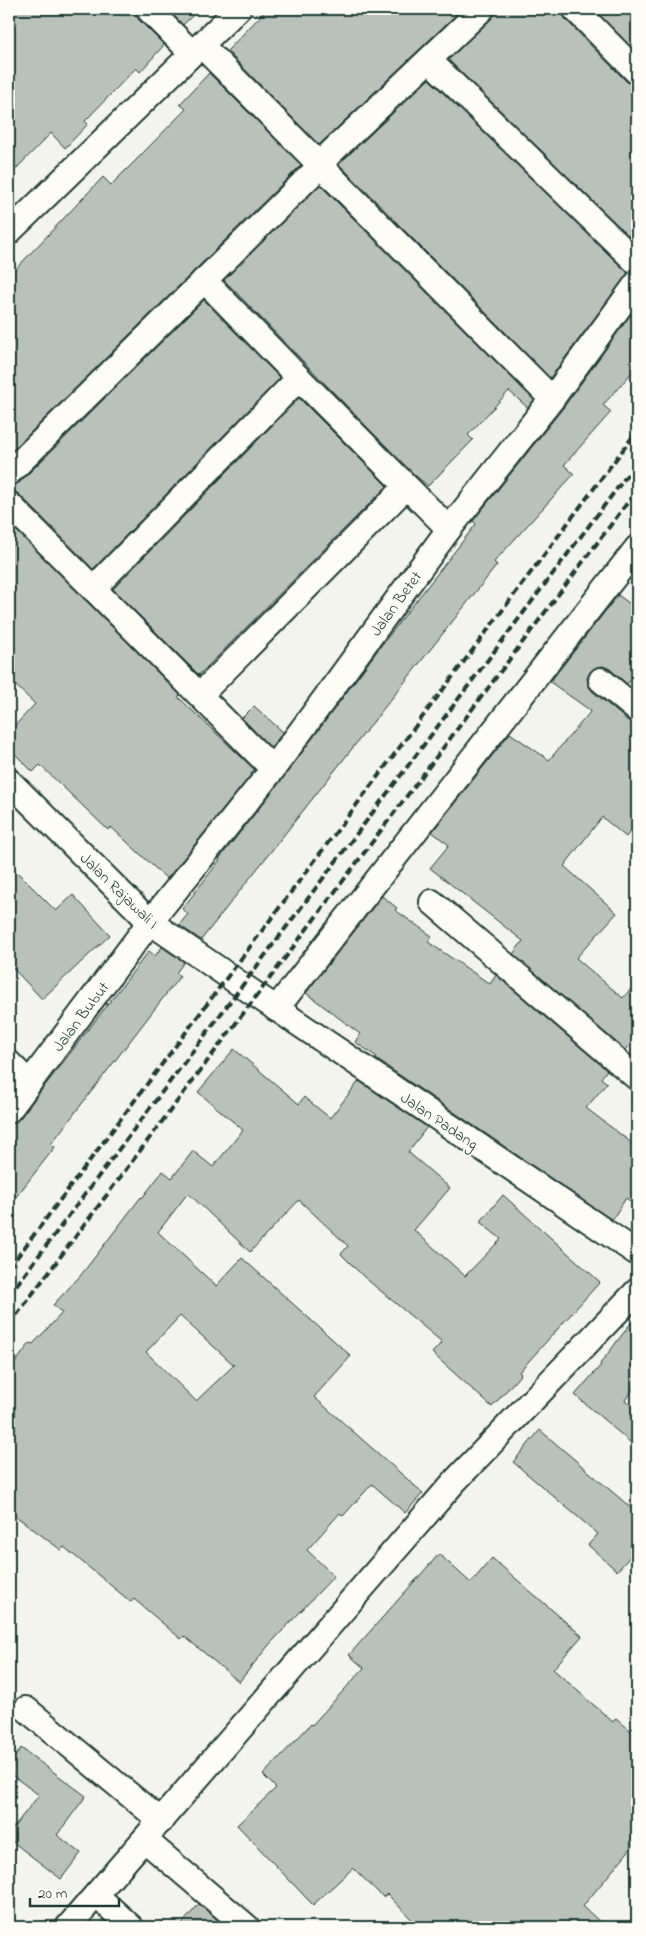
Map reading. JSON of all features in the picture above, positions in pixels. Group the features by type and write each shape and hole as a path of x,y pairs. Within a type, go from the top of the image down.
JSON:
{"street":[{"path":"148,9 196,49 320,163 552,399"},
{"path":"9,232 238,9"},
{"path":"9,473 313,173 320,163 482,9"},
{"path":"575,9 637,72"},
{"path":"429,60 637,263"},
{"path":"204,280 449,529"},
{"name":"Jalan Betet","path":"150,922 273,768 449,529 552,399 637,283"},
{"path":"93,589 299,378"},
{"path":"200,695 406,487"},
{"path":"9,504 273,768"},
{"path":"276,1009 637,548"},
{"path":"602,680 637,710"},
{"name":"Jalan Rajawali I","path":"9,781 150,922 243,986"},
{"path":"432,902 637,1078"},
{"name":"Jalan Bubut","path":"9,1110 150,922"},
{"name":"Jalan Padang","path":"243,986 637,1253"},
{"path":"9,1063 29,1083"},
{"path":"68,1927 454,1482 637,1291"},
{"path":"26,1708 161,1821"},
{"path":"145,1840 247,1927"},
{"path":"96,1895 131,1927"}],"building":[{"path":"9,9 135,9 138,19 164,45 140,72 136,68 85,121 88,124 65,148 51,133 9,176"},
{"path":"167,9 199,9 183,25"},
{"path":"267,9 462,9 319,145 227,51"},
{"path":"495,9 562,9 565,19 627,82 637,85 637,244 448,60 491,19"},
{"path":"594,9 637,9 637,53"},
{"path":"209,73 301,165 9,454 9,276 103,177 111,185 136,160 186,109 180,104"},
{"path":"429,79 628,273 550,378 339,164"},
{"path":"320,185 534,400 528,408 509,391 468,435 473,440 428,486 410,471 224,280"},
{"path":"204,300 280,378 93,569 19,494 9,491 9,486 19,483"},
{"path":"637,306 637,367 603,405 611,412 564,465 574,474 494,562 497,565 201,940 179,925 188,914 182,909 284,777 377,651 476,524 473,521 563,408"},
{"path":"299,398 387,486 199,675 113,589"},
{"path":"9,523 180,695 178,697 255,770 167,879 111,827 108,830 40,765 33,772 9,748 9,732 35,704 9,679"},
{"path":"618,595 637,609 637,672 627,684 610,669 603,666 591,671 587,678 588,685 592,691 628,721 637,723 637,823 626,837 602,817 564,866 617,913 576,958 623,998 637,982 637,1036 625,1050 513,954 523,941 430,868 449,845 432,832 510,733 549,760 591,711 550,682"},
{"path":"254,706 283,732 271,748 242,718"},
{"path":"9,864 56,911 73,895 110,935 42,999 9,964"},
{"path":"382,896 397,908 395,910 432,936 428,942 490,984 496,975 607,1070 601,1078 607,1083 586,1108 637,1147 637,1207 626,1198 612,1220 376,1059 377,1057 355,1042 360,1034 306,993"},
{"path":"162,947 184,962 176,973 180,976 51,1144 55,1147 9,1206 9,1124 20,1118 149,951 155,956"},
{"path":"234,1049 299,1104 304,1097 330,1118 359,1081 427,1127 408,1152 450,1188 414,1230 465,1276 501,1239 480,1222 503,1195 600,1282 519,1372 521,1374 492,1407 432,1353 442,1342 364,1277 341,1254 348,1246 299,1200 250,1252 188,1193 158,1232 216,1286 242,1258 351,1356 314,1397 423,1493 405,1513 372,1484 343,1516 340,1513 307,1550 334,1576 269,1645 239,1682 184,1636 181,1639 134,1599 131,1602 64,1547 61,1550 9,1511 9,1371 30,1343 33,1344 62,1313 53,1305 81,1275 163,1171 172,1178 193,1151 213,1167 243,1130 198,1092","holes":["180,1316 234,1365 196,1401 146,1352"]},
{"path":"637,1315 637,1384 625,1400 637,1410 637,1448 575,1395 601,1365"},
{"path":"540,1430 637,1513 637,1549 617,1571 588,1545 598,1534 513,1462"},
{"path":"439,1554 471,1583 492,1558 582,1636 553,1669 613,1722 616,1718 637,1736 637,1841 583,1906 605,1927 419,1927 387,1894 383,1897 353,1868 313,1905 237,1825 276,1788 263,1775 364,1668 349,1655"},
{"path":"21,1748 86,1796 57,1835 81,1853 61,1879 9,1839 9,1833 39,1795 9,1773 9,1765"},
{"path":"199,1904 226,1927 179,1927"}],"railway":[{"path":"9,1268 637,431"},
{"path":"9,1295 637,462"},
{"path":"9,1325 637,490"}]}
